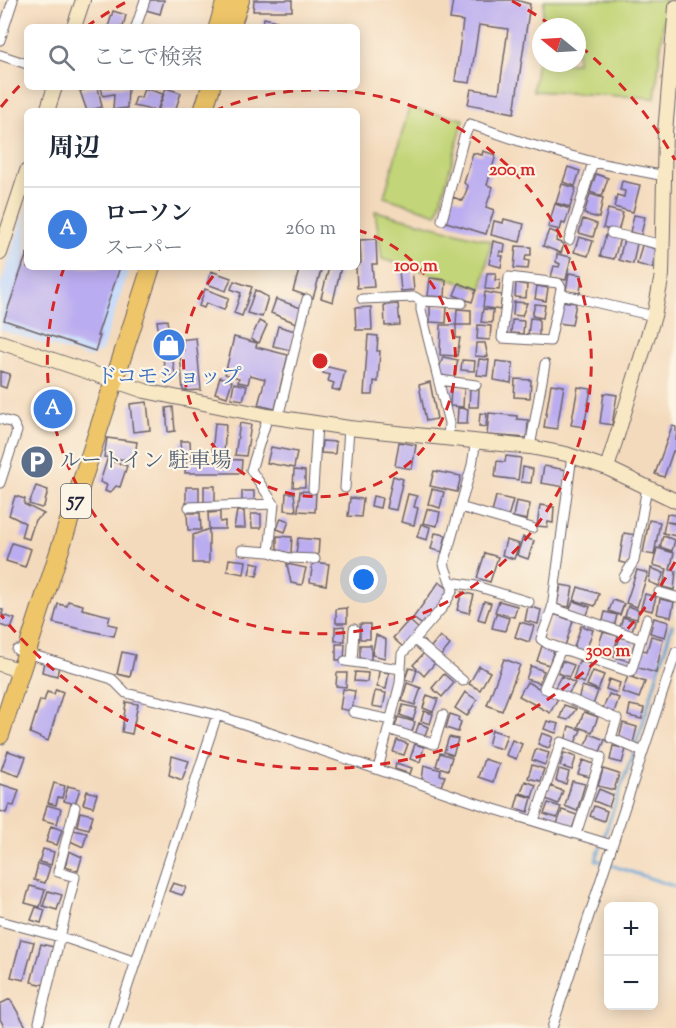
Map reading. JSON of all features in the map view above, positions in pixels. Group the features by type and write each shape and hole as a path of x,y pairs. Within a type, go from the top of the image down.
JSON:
{"highway":[{"path":"219,24 226,0"},
{"path":"232,24 240,0"},
{"path":"192,108 197,90"},
{"path":"204,108 210,90"},
{"name":"57","path":"109,380 139,270"},
{"name":"57","path":"0,702 109,380 150,270"},
{"name":"57","path":"0,735 15,661"}],"street":[{"path":"0,40 13,0"},
{"path":"75,24 83,0"},
{"path":"137,24 145,0"},
{"path":"607,468 654,316 662,274 669,183 676,7"},
{"path":"0,55 24,63"},
{"path":"48,108 54,90"},
{"path":"442,220 464,137 470,124 525,143 669,183"},
{"path":"569,240 593,162"},
{"path":"0,254 24,180"},
{"path":"612,233 663,245"},
{"path":"509,278 558,283 561,287 560,294 550,341 502,338 509,278"},
{"path":"560,294 654,316"},
{"path":"362,299 415,297 421,301 462,303"},
{"path":"269,552 274,504 251,470 273,417 307,299"},
{"path":"421,301 421,310 448,423 448,438"},
{"path":"0,342 145,391 273,417 349,428 476,440 572,455 607,468 676,501"},
{"path":"531,447 545,364"},
{"path":"439,380 476,385"},
{"path":"0,419 13,423 17,431 0,483"},
{"path":"313,489 317,424"},
{"path":"345,488 349,428"},
{"path":"378,769 401,669 402,654 443,607 453,590 444,564 476,440"},
{"path":"572,455 552,608 541,639 561,649 631,672 647,619"},
{"path":"624,577 634,561 647,487"},
{"path":"189,507 274,504"},
{"path":"460,507 532,528"},
{"path":"242,550 269,552 289,558 315,559"},
{"path":"450,582 476,586 529,602"},
{"path":"659,592 676,597"},
{"path":"552,608 641,639"},
{"path":"354,629 349,662 401,669"},
{"path":"415,640 463,681"},
{"path":"561,649 544,688 617,719 611,738 601,757 576,834"},
{"path":"552,1028 676,652"},
{"path":"15,661 112,679 126,693 217,715 612,845"},
{"path":"353,712 434,744 443,716"},
{"path":"114,1028 217,715"},
{"path":"611,738 643,752"},
{"path":"534,821 561,742 601,757"},
{"path":"39,1022 59,950 58,936 75,877 58,872 75,807"},
{"path":"0,921 58,936 136,962"}],"shaded area":[{"path":"24,213 24,270 129,270 102,351 89,358 0,330 0,286"}],"green space":[{"path":"544,0 666,0 655,98 533,91 535,72 586,72 586,18 542,18"},
{"path":"409,108 464,119 437,214 384,197"},
{"path":"375,211 491,241 482,289 382,259"}],"building":[{"path":"150,0 164,0 160,14 146,10"},
{"path":"254,0 292,0 292,11 253,11"},
{"path":"453,0 516,0 530,4 514,113 468,104 471,89 499,93 508,29 479,25 470,83 455,81 463,21 450,19"},
{"path":"113,11 126,15 124,24 109,24"},
{"path":"264,18 277,21 276,24 263,24"},
{"path":"99,90 102,107 86,108 80,91"},
{"path":"102,90 128,90 127,108 113,108 114,94 103,96"},
{"path":"143,90 163,94 158,108 133,106 136,97 141,98"},
{"path":"165,90 181,93 176,108 159,108"},
{"path":"483,151 496,155 487,185 493,187 486,207 494,210 486,234 446,222 453,197 463,201 468,186 464,183 473,153 482,155"},
{"path":"568,167 580,171 575,186 563,182"},
{"path":"596,174 608,178 602,196 590,192"},
{"path":"622,181 640,185 633,212 614,207 617,195 624,197 625,191 620,190"},
{"path":"562,184 576,188 570,207 556,203"},
{"path":"590,194 603,198 599,218 584,214"},
{"path":"555,204 570,209 565,224 562,223 560,230 548,227"},
{"path":"608,209 623,213 618,232 603,228"},
{"path":"634,215 645,217 641,235 630,232"},
{"path":"504,219 524,224 520,242 491,235 494,221 503,223"},
{"path":"583,219 597,224 593,237 579,233"},
{"path":"549,230 559,234 556,241 564,244 561,253 543,246"},
{"path":"606,235 620,238 614,259 600,256"},
{"path":"579,237 593,241 588,256 574,252"},
{"path":"376,239 377,264 372,264 374,287 357,288 356,270 360,270 361,263 360,240"},
{"path":"624,239 637,243 633,264 619,260"},
{"path":"493,241 505,244 504,252 500,251 499,256 503,256 501,267 489,264"},
{"path":"642,245 657,249 652,268 637,264"},
{"path":"516,246 531,247 531,255 526,255 525,260 529,261 528,269 514,268"},
{"path":"557,254 571,257 566,280 551,277 554,266 559,267 560,264 556,262"},
{"path":"24,262 24,270 119,270 97,336 100,336 95,351 4,320"},
{"path":"412,269 414,290 401,291 399,270"},
{"path":"299,270 321,270 313,298 293,291"},
{"path":"328,270 340,270 333,302 321,298"},
{"path":"211,271 231,278 226,291 207,284"},
{"path":"487,273 496,273 495,280 500,280 499,290 485,289"},
{"path":"569,273 582,275 580,293 566,291"},
{"path":"430,278 446,280 445,297 428,296"},
{"path":"234,281 252,287 242,316 234,313 241,293 231,289"},
{"path":"459,283 476,290 472,302 454,295"},
{"path":"516,283 527,285 526,298 515,297"},
{"path":"537,286 548,288 546,301 535,299"},
{"path":"205,289 229,298 224,310 206,303 204,308 199,306"},
{"path":"255,290 268,297 262,317 247,313"},
{"path":"485,292 502,295 500,310 483,307"},
{"path":"276,299 301,308 296,323 271,313"},
{"path":"562,301 576,303 572,325 558,323"},
{"path":"514,302 527,303 522,316 513,315"},
{"path":"398,304 400,325 385,326 384,305"},
{"path":"535,304 545,305 543,318 532,316"},
{"path":"430,306 447,306 446,323 430,322"},
{"path":"371,307 372,330 356,330 355,308"},
{"path":"457,309 471,310 471,325 456,325"},
{"path":"483,309 493,310 492,323 481,322"},
{"path":"530,318 539,319 539,336 528,335"},
{"path":"167,320 175,375 166,377 157,321"},
{"path":"512,320 524,321 523,334 511,333"},
{"path":"259,321 267,325 259,343 251,339"},
{"path":"441,325 456,325 456,338 460,338 457,356 440,355"},
{"path":"478,325 491,326 490,340 477,339"},
{"path":"278,326 295,331 290,350 273,346"},
{"path":"368,335 378,336 377,351 380,351 378,382 374,381 373,395 364,395"},
{"path":"234,337 257,343 256,347 288,355 275,409 258,405 265,379 250,375 248,384 238,382 239,378 225,374"},
{"path":"196,338 201,390 183,391 179,340"},
{"path":"476,343 485,343 488,357 475,356"},
{"path":"443,357 458,360 454,378 437,374"},
{"path":"479,359 489,360 487,376 477,375"},
{"path":"462,360 475,361 474,371 461,370"},
{"path":"496,361 513,363 511,383 494,380"},
{"path":"324,366 345,371 340,391 332,389 334,383 328,381 330,375 323,373"},
{"path":"0,371 10,374 6,388 0,386"},
{"path":"220,377 232,381 227,397 215,393"},
{"path":"515,379 531,380 530,398 514,397"},
{"path":"430,382 437,419 426,421 419,385"},
{"path":"234,383 247,386 243,400 231,398"},
{"path":"551,384 564,386 557,429 544,427"},
{"path":"451,387 464,388 463,407 450,406"},
{"path":"578,387 591,389 584,427 571,425"},
{"path":"470,389 479,390 478,407 469,407"},
{"path":"44,393 61,399 53,422 36,416"},
{"path":"604,393 617,395 612,425 600,423"},
{"path":"147,402 150,430 133,432 130,404"},
{"path":"173,407 175,431 168,432 166,408"},
{"path":"458,408 468,409 467,424 457,424"},
{"path":"480,413 487,414 486,427 479,426"},
{"path":"489,413 517,416 517,419 528,420 527,438 487,435"},
{"path":"215,423 226,424 224,455 212,454"},
{"path":"240,423 251,425 246,456 235,455"},
{"path":"672,426 676,427 676,452 673,451 664,477 655,474"},
{"path":"107,438 137,442 134,461 104,457"},
{"path":"180,441 190,441 191,458 181,458"},
{"path":"322,441 336,442 335,454 321,453"},
{"path":"399,442 416,445 412,469 395,466"},
{"path":"271,447 297,452 294,468 267,463"},
{"path":"506,456 521,458 518,480 495,477 497,461 505,462"},
{"path":"218,459 242,460 241,473 185,473 186,460 218,462"},
{"path":"107,460 127,466 120,487 116,486 110,493 105,491 107,485 100,482"},
{"path":"544,466 567,470 564,487 541,483"},
{"path":"523,467 533,469 531,483 521,482"},
{"path":"294,470 305,471 305,487 293,487"},
{"path":"434,471 461,476 457,492 430,486"},
{"path":"393,476 403,479 396,510 386,508"},
{"path":"36,486 48,490 44,506 41,508 29,504"},
{"path":"204,486 215,486 215,503 204,503"},
{"path":"186,487 199,487 199,504 186,504"},
{"path":"432,489 444,492 440,508 428,504"},
{"path":"242,491 254,491 254,503 242,503"},
{"path":"300,491 316,492 315,512 298,511"},
{"path":"286,493 294,493 296,511 285,510"},
{"path":"408,494 417,496 414,507 418,508 414,525 401,522"},
{"path":"15,496 25,499 24,504 44,514 35,520 29,539 21,537 25,523 9,515"},
{"path":"373,496 382,498 380,508 371,506"},
{"path":"496,496 513,500 508,517 492,513"},
{"path":"350,498 363,499 361,517 348,516"},
{"path":"516,501 530,504 527,520 513,517"},
{"path":"540,505 554,507 553,523 548,522 547,527 537,526"},
{"path":"427,509 440,512 437,526 423,523"},
{"path":"237,511 244,511 245,528 234,528"},
{"path":"220,512 220,522 225,521 225,529 209,529 208,513"},
{"path":"187,513 200,513 201,530 188,530"},
{"path":"251,514 261,514 261,528 252,528"},
{"path":"667,514 676,515 676,523 667,522 676,524 676,536 663,533"},
{"path":"281,518 289,521 285,532 277,529"},
{"path":"649,520 660,522 654,555 643,553"},
{"path":"421,524 430,527 427,540 417,537"},
{"path":"209,529 209,563 193,563 193,535"},
{"path":"435,533 446,535 442,552 431,549"},
{"path":"624,533 636,535 630,564 619,562"},
{"path":"277,536 292,537 291,553 277,552"},
{"path":"663,536 675,540 672,551 660,547"},
{"path":"523,537 534,541 528,559 517,555"},
{"path":"298,538 319,540 318,557 296,555"},
{"path":"506,540 519,544 514,559 502,555"},
{"path":"12,543 31,549 25,567 6,561"},
{"path":"657,548 674,553 670,570 676,571 674,590 663,587 667,569 653,565"},
{"path":"485,553 498,557 490,582 477,578"},
{"path":"229,559 246,561 244,574 227,571"},
{"path":"252,562 260,564 257,576 249,574"},
{"path":"313,562 329,564 326,585 310,582"},
{"path":"287,564 306,568 302,585 291,583"},
{"path":"651,568 664,573 659,586 649,582"},
{"path":"637,570 648,573 637,607 626,603"},
{"path":"439,582 450,590 424,626 413,618"},
{"path":"561,585 573,587 569,607 557,605"},
{"path":"578,587 599,594 595,606 574,600"},
{"path":"462,592 474,595 469,613 457,610"},
{"path":"645,594 656,597 652,611 641,608"},
{"path":"660,599 674,602 671,617 657,614"},
{"path":"613,600 624,604 620,615 609,611"},
{"path":"68,601 83,605 82,609 110,616 108,624 117,626 114,636 53,623 58,604 67,606"},
{"path":"484,601 491,603 485,621 478,619"},
{"path":"499,601 517,606 514,617 495,612"},
{"path":"573,601 590,607 585,620 568,614"},
{"path":"528,606 541,610 538,624 525,621"},
{"path":"628,606 639,610 637,619 625,616"},
{"path":"347,608 347,623 336,623 336,609"},
{"path":"0,609 3,610 2,615 15,619 11,629 0,625"},
{"path":"605,612 617,615 614,628 602,625"},
{"path":"496,614 509,618 505,631 492,628"},
{"path":"554,614 573,621 565,646 546,639"},
{"path":"623,617 635,621 631,634 619,630"},
{"path":"654,618 669,622 665,637 650,633"},
{"path":"409,620 420,630 404,648 393,638"},
{"path":"520,622 534,626 529,642 515,637"},
{"path":"360,624 370,624 370,639 360,639"},
{"path":"344,626 345,641 335,641 335,627"},
{"path":"581,626 593,630 585,654 573,650"},
{"path":"603,632 618,636 614,652 598,648"},
{"path":"376,635 386,640 385,658 372,655"},
{"path":"440,636 450,645 440,657 430,648"},
{"path":"651,636 663,639 656,673 636,667 642,650 647,651"},
{"path":"620,637 635,641 629,661 614,657"},
{"path":"336,644 345,644 344,660 336,660"},
{"path":"360,645 371,645 371,660 360,660"},
{"path":"542,646 554,650 549,665 537,661"},
{"path":"122,652 135,655 130,677 117,674"},
{"path":"424,653 435,663 424,676 413,665"},
{"path":"504,659 520,665 502,711 487,705"},
{"path":"562,661 574,665 569,677 558,673"},
{"path":"579,661 590,664 584,683 573,679"},
{"path":"44,662 59,666 57,676 42,672"},
{"path":"479,666 490,672 480,690 469,684"},
{"path":"531,666 544,671 539,683 526,679"},
{"path":"409,668 417,670 413,682 405,679"},
{"path":"379,671 389,673 386,689 377,687"},
{"path":"593,671 604,675 598,690 587,685"},
{"path":"355,672 368,673 367,682 354,681"},
{"path":"337,673 347,673 346,687 336,686"},
{"path":"444,674 454,683 442,697 432,688"},
{"path":"561,676 575,683 567,696 554,689"},
{"path":"628,676 645,682 639,698 622,692"},
{"path":"609,679 620,683 617,693 606,689"},
{"path":"527,682 558,698 550,713 519,696"},
{"path":"407,683 421,688 415,705 402,701"},
{"path":"582,686 598,691 593,705 578,700"},
{"path":"56,689 63,692 48,741 30,733 40,700 44,701 47,692 54,694"},
{"path":"343,689 355,691 352,711 340,709"},
{"path":"375,691 386,693 383,708 372,706"},
{"path":"465,692 477,700 467,716 455,708"},
{"path":"609,694 619,698 613,715 602,711"},
{"path":"427,695 438,699 433,712 423,708"},
{"path":"126,702 138,704 132,734 122,732"},
{"path":"403,705 417,708 413,720 400,715"},
{"path":"564,705 576,709 568,720 560,718"},
{"path":"630,705 644,708 642,719 628,716"},
{"path":"424,711 433,714 430,724 421,721"},
{"path":"584,712 598,717 592,732 578,727"},
{"path":"450,714 459,717 458,720 461,722 458,732 446,728"},
{"path":"398,717 415,722 411,735 395,727"},
{"path":"547,721 559,724 556,733 544,729"},
{"path":"419,723 428,727 424,738 415,735"},
{"path":"623,723 637,727 633,743 619,739"},
{"path":"569,726 581,730 574,745 565,741"},
{"path":"492,730 507,735 502,749 488,745"},
{"path":"542,733 553,737 549,748 538,744"},
{"path":"590,734 605,740 599,754 585,748"},
{"path":"449,737 458,739 453,755 444,752"},
{"path":"397,740 408,744 404,755 393,752"},
{"path":"512,740 522,744 516,759 506,755"},
{"path":"415,744 424,747 420,762 410,759"},
{"path":"613,746 626,749 622,763 610,760"},
{"path":"536,749 549,753 545,765 532,760"},
{"path":"8,751 26,757 19,776 1,770"},
{"path":"440,753 452,757 448,770 436,766"},
{"path":"564,753 576,757 572,770 560,766"},
{"path":"172,756 189,761 182,780 169,775"},
{"path":"484,759 499,764 493,782 478,777"},
{"path":"583,760 594,764 590,777 578,774"},
{"path":"396,763 412,768 410,774 395,769"},
{"path":"424,765 441,770 440,775 445,776 441,786 422,780"},
{"path":"532,765 544,769 540,781 528,778"},
{"path":"559,769 569,772 566,784 556,781"},
{"path":"603,769 619,774 614,790 598,786"},
{"path":"525,781 536,785 532,797 521,793"},
{"path":"572,781 585,784 577,811 565,806"},
{"path":"54,783 65,786 62,798 58,797 56,805 48,803"},
{"path":"0,784 19,790 14,806 9,805 6,813 0,811"},
{"path":"68,786 80,789 75,804 64,801"},
{"path":"550,786 563,791 558,804 546,799"},
{"path":"599,789 613,795 609,807 594,801"},
{"path":"87,791 97,794 93,807 83,804"},
{"path":"519,794 532,798 528,812 515,808"},
{"path":"548,803 561,807 557,818 544,814"},
{"path":"47,805 61,809 57,824 43,820"},
{"path":"594,806 607,811 604,821 590,816"},
{"path":"562,810 577,815 572,829 557,824"},
{"path":"80,812 93,815 89,829 77,826"},
{"path":"51,826 62,830 57,845 46,842"},
{"path":"73,830 87,833 83,847 70,841"},
{"path":"43,849 54,852 51,865 39,862"},
{"path":"69,851 82,857 78,871 65,867"},
{"path":"38,864 50,867 45,883 34,880"},
{"path":"173,883 186,887 182,895 169,891"},
{"path":"30,886 45,890 40,907 25,903"},
{"path":"48,891 62,895 57,910 43,906"},
{"path":"36,907 45,910 41,923 31,920"},
{"path":"21,939 34,942 24,980 11,977"},
{"path":"41,944 54,947 45,985 31,982"},
{"path":"10,999 27,1028 5,1028 0,1019 0,1004"}],"waterway":[{"path":"672,625 642,726 596,860 676,887"}],"place":[{"name":"ドコモショップ","path":"169,345"},
{"name":"ローソン","path":"53,409"},
{"name":"ルートイン 駐車場","path":"37,462"}]}
